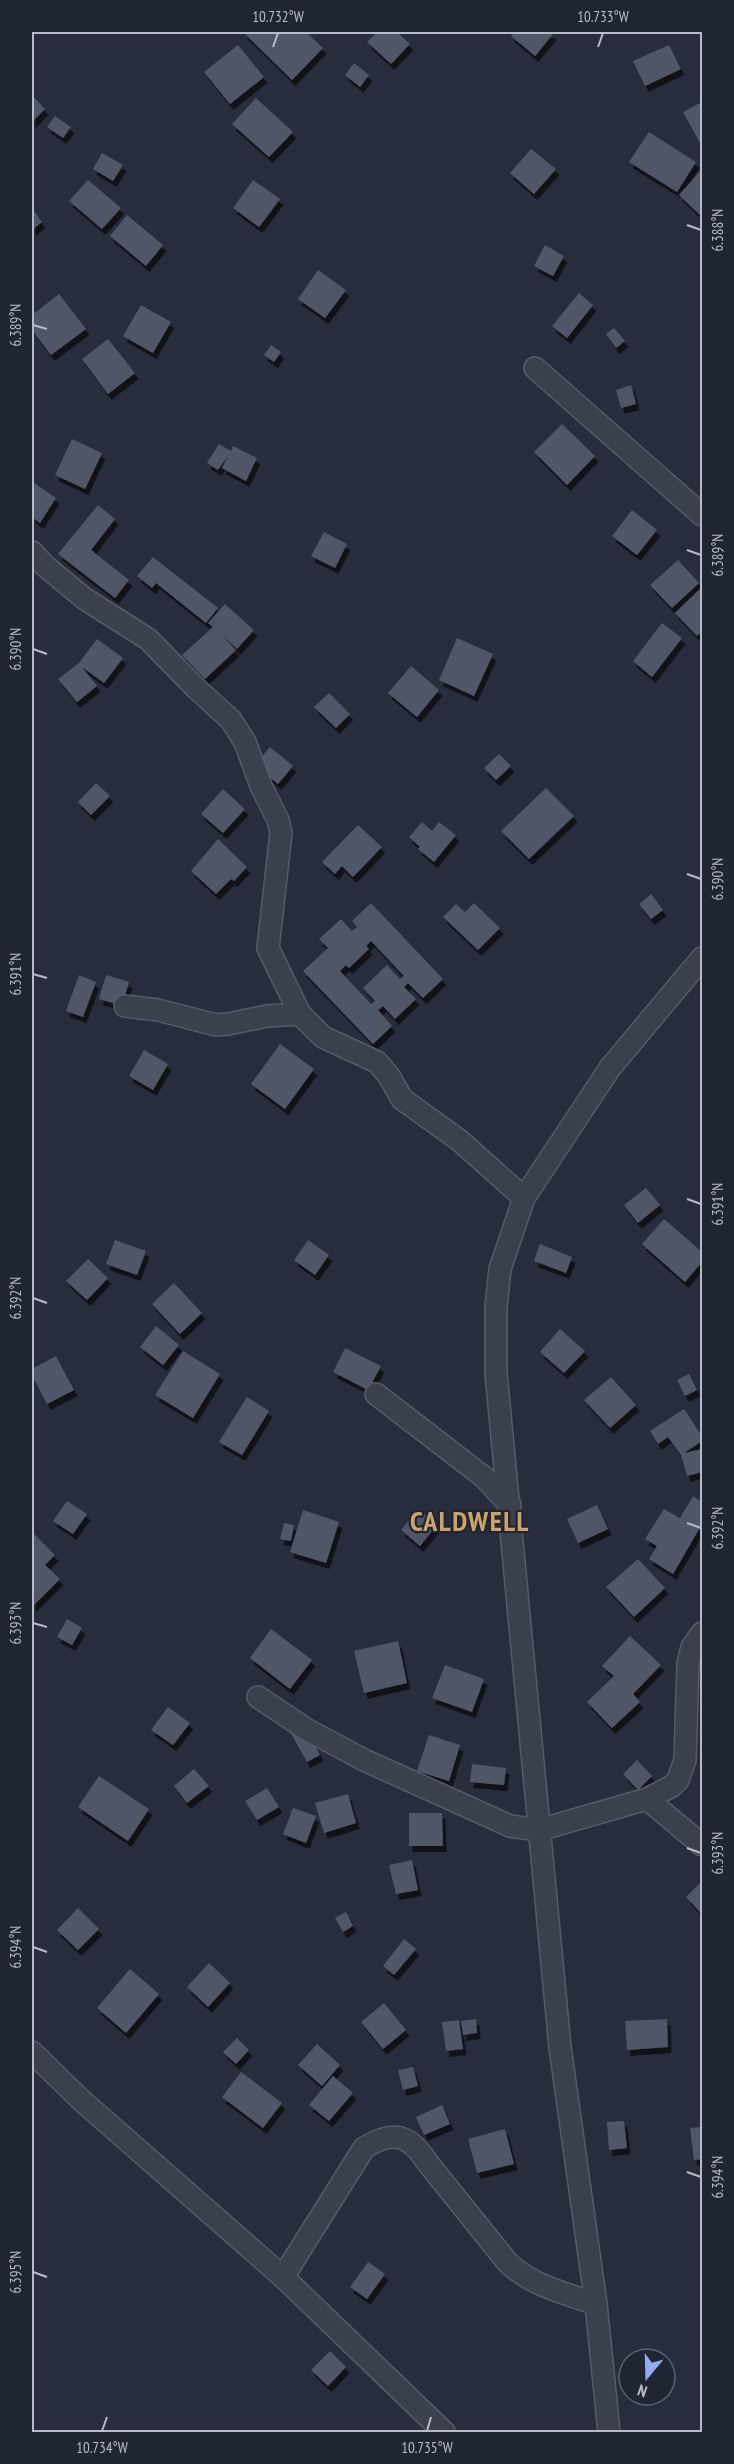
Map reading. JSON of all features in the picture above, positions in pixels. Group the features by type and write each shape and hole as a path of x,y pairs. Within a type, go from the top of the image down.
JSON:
{"street":[{"path":"535,368 702,515"},
{"path":"32,552 45,566 85,599 148,639 231,720 245,742 261,786 278,820 281,833 268,948 300,1014 323,1037 377,1062 389,1076 402,1099 459,1140 524,1198"},
{"path":"609,2433 596,2304 560,2047 496,1372 496,1307 500,1269 524,1198 610,1068 702,958"},
{"path":"125,1006 158,1010 216,1025 267,1016 300,1014"},
{"path":"376,1394 484,1478 510,1505"},
{"path":"258,1696 332,1744 461,1806 510,1826 539,1830 647,1800 672,1786 683,1771 688,1663 692,1647 702,1633"},
{"path":"647,1800 702,1845"},
{"path":"32,2052 80,2099 283,2277 444,2433"},
{"path":"283,2277 364,2148 380,2138 401,2136 417,2147 508,2263 522,2276 540,2285 596,2304"}],"building":[{"path":"306,32 323,48 292,80 244,33"},
{"path":"377,32 397,32 410,44 391,64 367,42"},
{"path":"515,32 551,32 553,34 535,56 511,36"},
{"path":"238,45 264,77 230,104 204,72"},
{"path":"669,45 681,69 645,86 633,61"},
{"path":"354,63 369,75 360,87 345,75"},
{"path":"32,95 45,109 32,122"},
{"path":"256,98 293,132 269,157 232,124"},
{"path":"702,102 702,142 700,143 683,112"},
{"path":"55,116 71,127 63,138 47,127"},
{"path":"649,132 696,162 677,192 629,162"},
{"path":"531,149 556,169 534,194 510,173"},
{"path":"102,153 123,165 113,181 93,169"},
{"path":"702,169 702,217 679,195"},
{"path":"88,180 121,208 102,229 69,201"},
{"path":"253,180 280,199 259,227 233,208"},
{"path":"32,208 42,222 32,230"},
{"path":"127,215 163,245 146,266 110,236"},
{"path":"545,245 564,256 553,276 534,266"},
{"path":"318,270 346,290 325,318 298,299"},
{"path":"579,293 593,305 567,338 552,326"},
{"path":"59,294 86,329 51,355 32,330 32,315"},
{"path":"141,305 171,322 153,353 123,336"},
{"path":"614,328 625,341 616,348 606,334"},
{"path":"108,339 135,373 108,394 82,359"},
{"path":"271,345 281,352 274,362 264,355"},
{"path":"631,385 636,404 621,408 616,390"},
{"path":"562,424 595,456 567,485 534,452"},
{"path":"72,439 102,453 85,489 55,475"},
{"path":"219,444 231,451 233,446 257,458 246,481 222,468 228,456 218,470 207,463"},
{"path":"33,482 56,498 40,523 32,517"},
{"path":"98,505 115,519 91,550 129,580 115,598 58,554"},
{"path":"632,510 657,530 637,555 612,536"},
{"path":"324,532 347,544 335,568 311,556"},
{"path":"153,557 218,608 206,623 156,583 152,588 137,576"},
{"path":"678,560 699,583 672,608 650,585"},
{"path":"702,587 702,631 697,636 675,613"},
{"path":"225,604 254,630 237,649 220,633 236,650 205,679 182,655 213,627 208,623"},
{"path":"662,623 682,638 652,677 633,661"},
{"path":"457,638 493,654 474,696 439,680"},
{"path":"97,639 123,658 104,683 82,667 97,686 77,702 58,679 79,663"},
{"path":"411,666 439,690 417,717 388,693"},
{"path":"329,693 350,714 336,728 314,707"},
{"path":"270,747 293,766 278,784 255,765"},
{"path":"499,754 511,766 496,780 484,768"},
{"path":"96,783 110,796 91,815 78,802"},
{"path":"546,788 574,816 529,859 501,831"},
{"path":"223,789 245,809 223,833 201,814"},
{"path":"422,822 432,831 439,822 456,835 434,862 418,849 420,847 409,837"},
{"path":"358,825 382,847 353,877 342,866 335,874 322,862"},
{"path":"218,839 247,867 234,881 231,879 216,894 191,871"},
{"path":"651,894 663,910 651,919 639,904"},
{"path":"371,903 443,979 423,998 408,983 404,987 416,999 395,1019 383,1006 378,1010 392,1026 373,1044 303,971 328,948 319,939 341,919 352,931 357,927 352,921","holes":["371,941 404,976 400,979 387,965 363,988 375,1001 371,1004 340,971 346,965 349,968 369,949 366,946"]},
{"path":"474,903 500,928 478,950 443,917 456,904 465,912"},
{"path":"79,975 96,982 83,1017 66,1011"},
{"path":"106,975 129,982 122,1006 99,999"},
{"path":"280,1044 314,1069 285,1109 251,1084"},
{"path":"144,1050 168,1064 153,1090 129,1076"},
{"path":"646,1188 660,1205 638,1223 624,1205"},
{"path":"664,1219 702,1252 702,1262 685,1282 642,1244"},
{"path":"115,1240 146,1251 137,1275 106,1264"},
{"path":"308,1240 329,1255 315,1275 294,1260"},
{"path":"540,1244 572,1257 566,1273 534,1261"},
{"path":"88,1259 108,1278 87,1300 66,1281"},
{"path":"174,1283 202,1313 180,1334 152,1304"},
{"path":"156,1326 179,1345 163,1365 140,1347"},
{"path":"560,1329 585,1351 564,1373 540,1352"},
{"path":"345,1348 381,1366 368,1390 333,1372"},
{"path":"183,1351 220,1374 193,1418 155,1395"},
{"path":"56,1356 74,1390 47,1404 32,1375 32,1369"},
{"path":"689,1374 697,1390 685,1396 677,1380"},
{"path":"611,1377 636,1405 610,1428 584,1400"},
{"path":"247,1397 269,1411 242,1455 219,1442"},
{"path":"684,1409 702,1436 702,1441 684,1453 702,1449 702,1472 687,1476 681,1455 668,1437 658,1444 650,1431"},
{"path":"693,1496 702,1502 702,1524 673,1574 649,1559 657,1546 645,1539 664,1509 680,1518"},
{"path":"67,1501 87,1514 73,1534 53,1521"},
{"path":"597,1505 608,1529 578,1543 567,1519"},
{"path":"418,1509 437,1525 420,1546 401,1530"},
{"path":"303,1510 339,1522 326,1563 290,1552"},
{"path":"284,1523 294,1525 291,1541 280,1539"},
{"path":"32,1532 55,1555 45,1565 60,1579 32,1607"},
{"path":"638,1559 665,1588 634,1617 606,1587"},
{"path":"67,1619 82,1628 72,1645 57,1637"},
{"path":"271,1629 312,1660 290,1689 250,1658"},
{"path":"630,1636 661,1665 633,1694 640,1702 612,1728 587,1702 614,1676 602,1666"},
{"path":"398,1641 407,1683 364,1693 354,1651"},
{"path":"445,1665 484,1679 472,1712 432,1698"},
{"path":"168,1707 190,1723 173,1745 151,1730"},
{"path":"300,1717 320,1755 307,1762 286,1725"},
{"path":"429,1735 460,1745 449,1781 417,1771"},
{"path":"637,1760 652,1776 638,1790 623,1774"},
{"path":"472,1764 506,1768 504,1785 470,1782"},
{"path":"194,1769 209,1786 187,1803 174,1786"},
{"path":"99,1776 149,1809 128,1841 78,1807"},
{"path":"267,1788 279,1807 257,1820 245,1801"},
{"path":"348,1794 356,1823 324,1833 315,1803"},
{"path":"293,1808 316,1816 306,1843 283,1834"},
{"path":"409,1813 442,1813 443,1846 409,1846"},
{"path":"412,1860 418,1890 396,1894 389,1865"},
{"path":"702,1881 702,1914 686,1897"},
{"path":"78,1908 99,1929 78,1950 57,1930"},
{"path":"346,1912 353,1926 343,1932 335,1918"},
{"path":"404,1939 416,1949 394,1975 383,1966"},
{"path":"209,1963 230,1983 208,2007 187,1987"},
{"path":"130,1969 159,1994 126,2033 97,2008"},
{"path":"384,2003 406,2030 383,2049 361,2022"},
{"path":"476,2019 477,2033 463,2035 461,2021"},
{"path":"667,2019 668,2047 627,2050 625,2021"},
{"path":"459,2020 463,2049 446,2051 442,2022"},
{"path":"237,2038 249,2050 236,2064 223,2052"},
{"path":"317,2044 340,2065 322,2086 298,2065"},
{"path":"413,2067 418,2086 403,2090 398,2070"},
{"path":"241,2072 282,2103 263,2128 222,2097"},
{"path":"333,2076 353,2093 329,2121 309,2105"},
{"path":"442,2105 450,2124 424,2135 416,2117"},
{"path":"624,2121 627,2148 609,2150 607,2122"},
{"path":"702,2127 702,2159 694,2160 690,2128"},
{"path":"505,2129 514,2164 477,2173 468,2139"},
{"path":"368,2262 385,2274 367,2299 350,2287"},
{"path":"330,2351 346,2367 328,2386 311,2370"}],"district":[{"name":"CALDWELL","path":"470,1520"}]}
